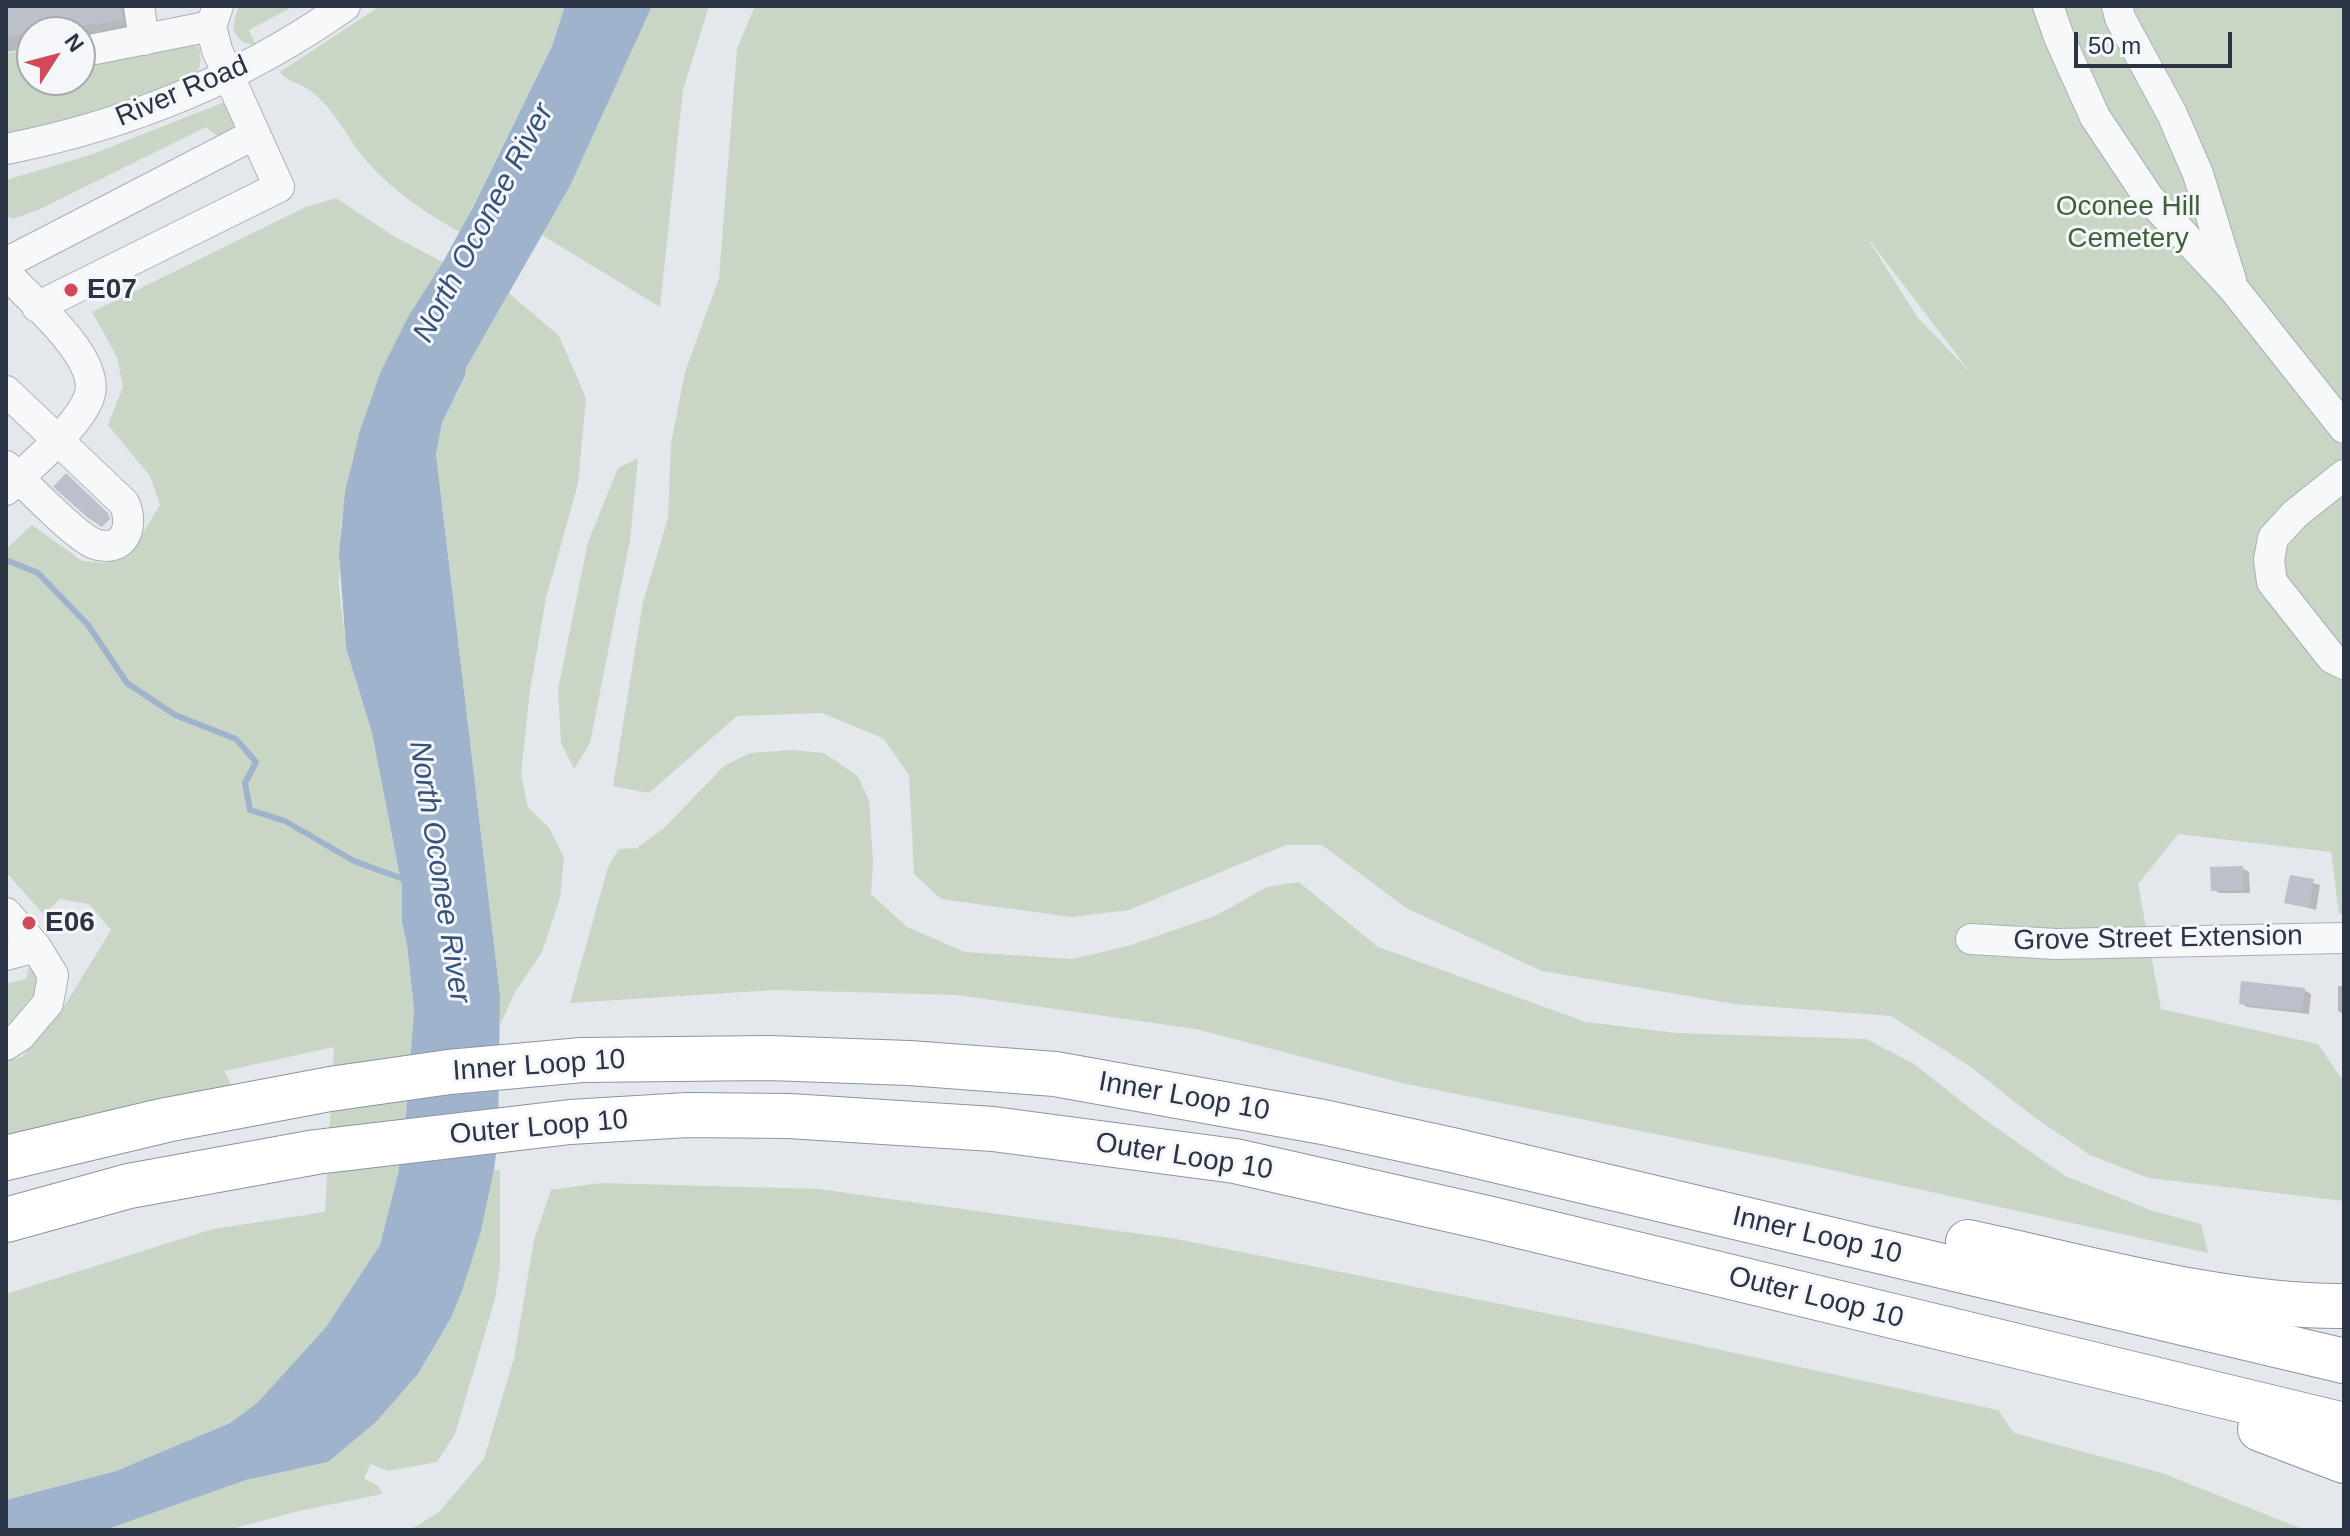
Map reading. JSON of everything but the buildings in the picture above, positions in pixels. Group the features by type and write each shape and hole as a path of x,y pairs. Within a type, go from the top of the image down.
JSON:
{"highway":[{"name":"Inner Loop 10","path":"6,1158 166,1120 330,1089 449,1072 582,1060 769,1058 909,1063 1055,1074 1323,1122 1647,1195 2344,1361"},
{"name":"Outer Loop 10","path":"6,1220 129,1186 316,1152 570,1122 688,1115 789,1116 993,1129 1235,1161 1491,1219 2344,1425"},
{"path":"1647,1195 1753,1195 2156,1283 2249,1298 2344,1306"},
{"path":"2126,1374 2166,1398 2287,1438 2344,1461"}],"street":[{"path":"139,6 144,40"},
{"name":"River Road","path":"6,149 119,121 180,98 228,76 345,6"},
{"path":"2048,6 2095,117 2149,198 2233,288 2344,428"},
{"path":"2117,6 2120,18 2172,114 2198,174 2233,288"},
{"path":"37,307 279,187 217,50 215,16 144,40 96,49"},
{"path":"6,263 255,134"},
{"path":"6,273 75,347 91,377 89,397 75,420 57,439 10,478 94,544 109,546 120,541 129,530 130,516 124,503 57,439 6,391"},
{"path":"2344,476 2295,514 2273,538 2269,560 2272,582 2332,658 2344,664"},
{"path":"6,913 36,947 53,975 48,1003 20,1036 6,1045"},
{"name":"Grove Street Extension","path":"1971,939 2056,944 2344,938"},
{"path":"6,955 36,947"}],"green space":[{"path":"238,6 294,6 249,30 255,44 251,44 241,40 233,28"},
{"path":"380,6 565,6 552,46 460,232 401,194 362,156 320,99 280,72"},
{"path":"652,6 709,6 683,90 660,307 542,235 570,186"},
{"name":"Oconee Hill Cemetery","path":"755,6 2344,6 2344,914 2339,914 2331,852 2178,834 2138,884 2161,1009 2318,1044 2344,1082 2344,1201 2149,1178 2090,1155 2038,1120 1968,1065 1891,1016 1735,1004 1542,971 1406,908 1322,845 1286,845 1129,910 1071,917 941,899 914,874 909,775 883,738 822,713 737,716 649,793 613,786 643,602 668,518 671,444 685,372 719,278 737,49","holes":["1870,241 1970,372 1918,318"]},
{"path":"189,45 199,47 200,52 200,63 194,77 85,117 6,135 6,54 16,52 16,96 96,96 96,61"},
{"path":"225,102 233,120 233,129 221,139 206,127 38,210 13,219 7,216 6,180 90,155"},
{"path":"336,198 395,237 443,262 409,315 370,400 352,461 341,523 339,586 346,648 372,733 402,887 402,923 414,1010 398,1174 380,1245 326,1327 257,1403 230,1423 116,1471 6,1500 6,1294 213,1229 325,1212 334,1047 224,1071 232,1086 162,1100 6,1142 6,1061 22,1057 67,1002 111,930 89,904 60,899 44,915 6,872 6,549 32,525 82,561 105,563 130,554 160,505 150,476 108,425 123,387 117,357 92,312 306,207"},
{"path":"509,293 559,336 586,398 578,484 546,598 530,690 521,774 528,807 550,829 564,858 560,898 542,952 515,992 500,1025 500,995 436,454 442,423 465,377 466,368"},
{"path":"638,458 630,540 590,743 574,769 561,743 558,689 588,542 618,468"},
{"path":"791,750 824,753 857,775 869,800 873,861 871,894 907,927 965,952 1072,959 1128,946 1215,916 1267,887 1299,882 1378,947 1586,1022 1676,1033 1866,1039 1914,1064 1980,1116 2065,1176 2150,1210 2201,1224 2208,1253 1809,1165 1402,1083 1196,1029 957,995 775,990 570,1003 608,867 619,849 637,848 664,828 724,766 750,753"},
{"path":"30,960 44,985 6,1039 6,984 26,979"},
{"path":"494,1170 500,1170 500,1265 495,1299 455,1434 437,1462 388,1471 371,1464 364,1478 379,1487 382,1494 228,1530 105,1530 246,1480 328,1462 376,1422 418,1374 450,1321 481,1231"},
{"path":"601,1183 819,1189 1176,1239 1615,1327 1998,1410 2014,1433 2162,1473 2305,1530 410,1530 439,1512 484,1459 514,1358 534,1240 551,1190"}],"water":[{"name":"North Oconee River","path":"565,6 652,6 570,186 466,368 442,423 436,454 500,995 498,1139 481,1231 462,1291 450,1320 418,1374 376,1422 328,1462 246,1480 105,1530 6,1530 6,1500 116,1471 230,1423 257,1403 326,1327 380,1245 398,1174 414,1010 402,923 402,887 372,733 346,648 339,554 345,492 360,430 381,371 409,315 473,207 552,46"}],"waterway":[{"path":"6,560 38,573 88,625 127,683 175,715 236,739 256,762 245,783 250,810 285,821 354,861 406,880"}],"place":[{"name":"E07","path":"71,290"},
{"name":"E06","path":"29,923"}]}
